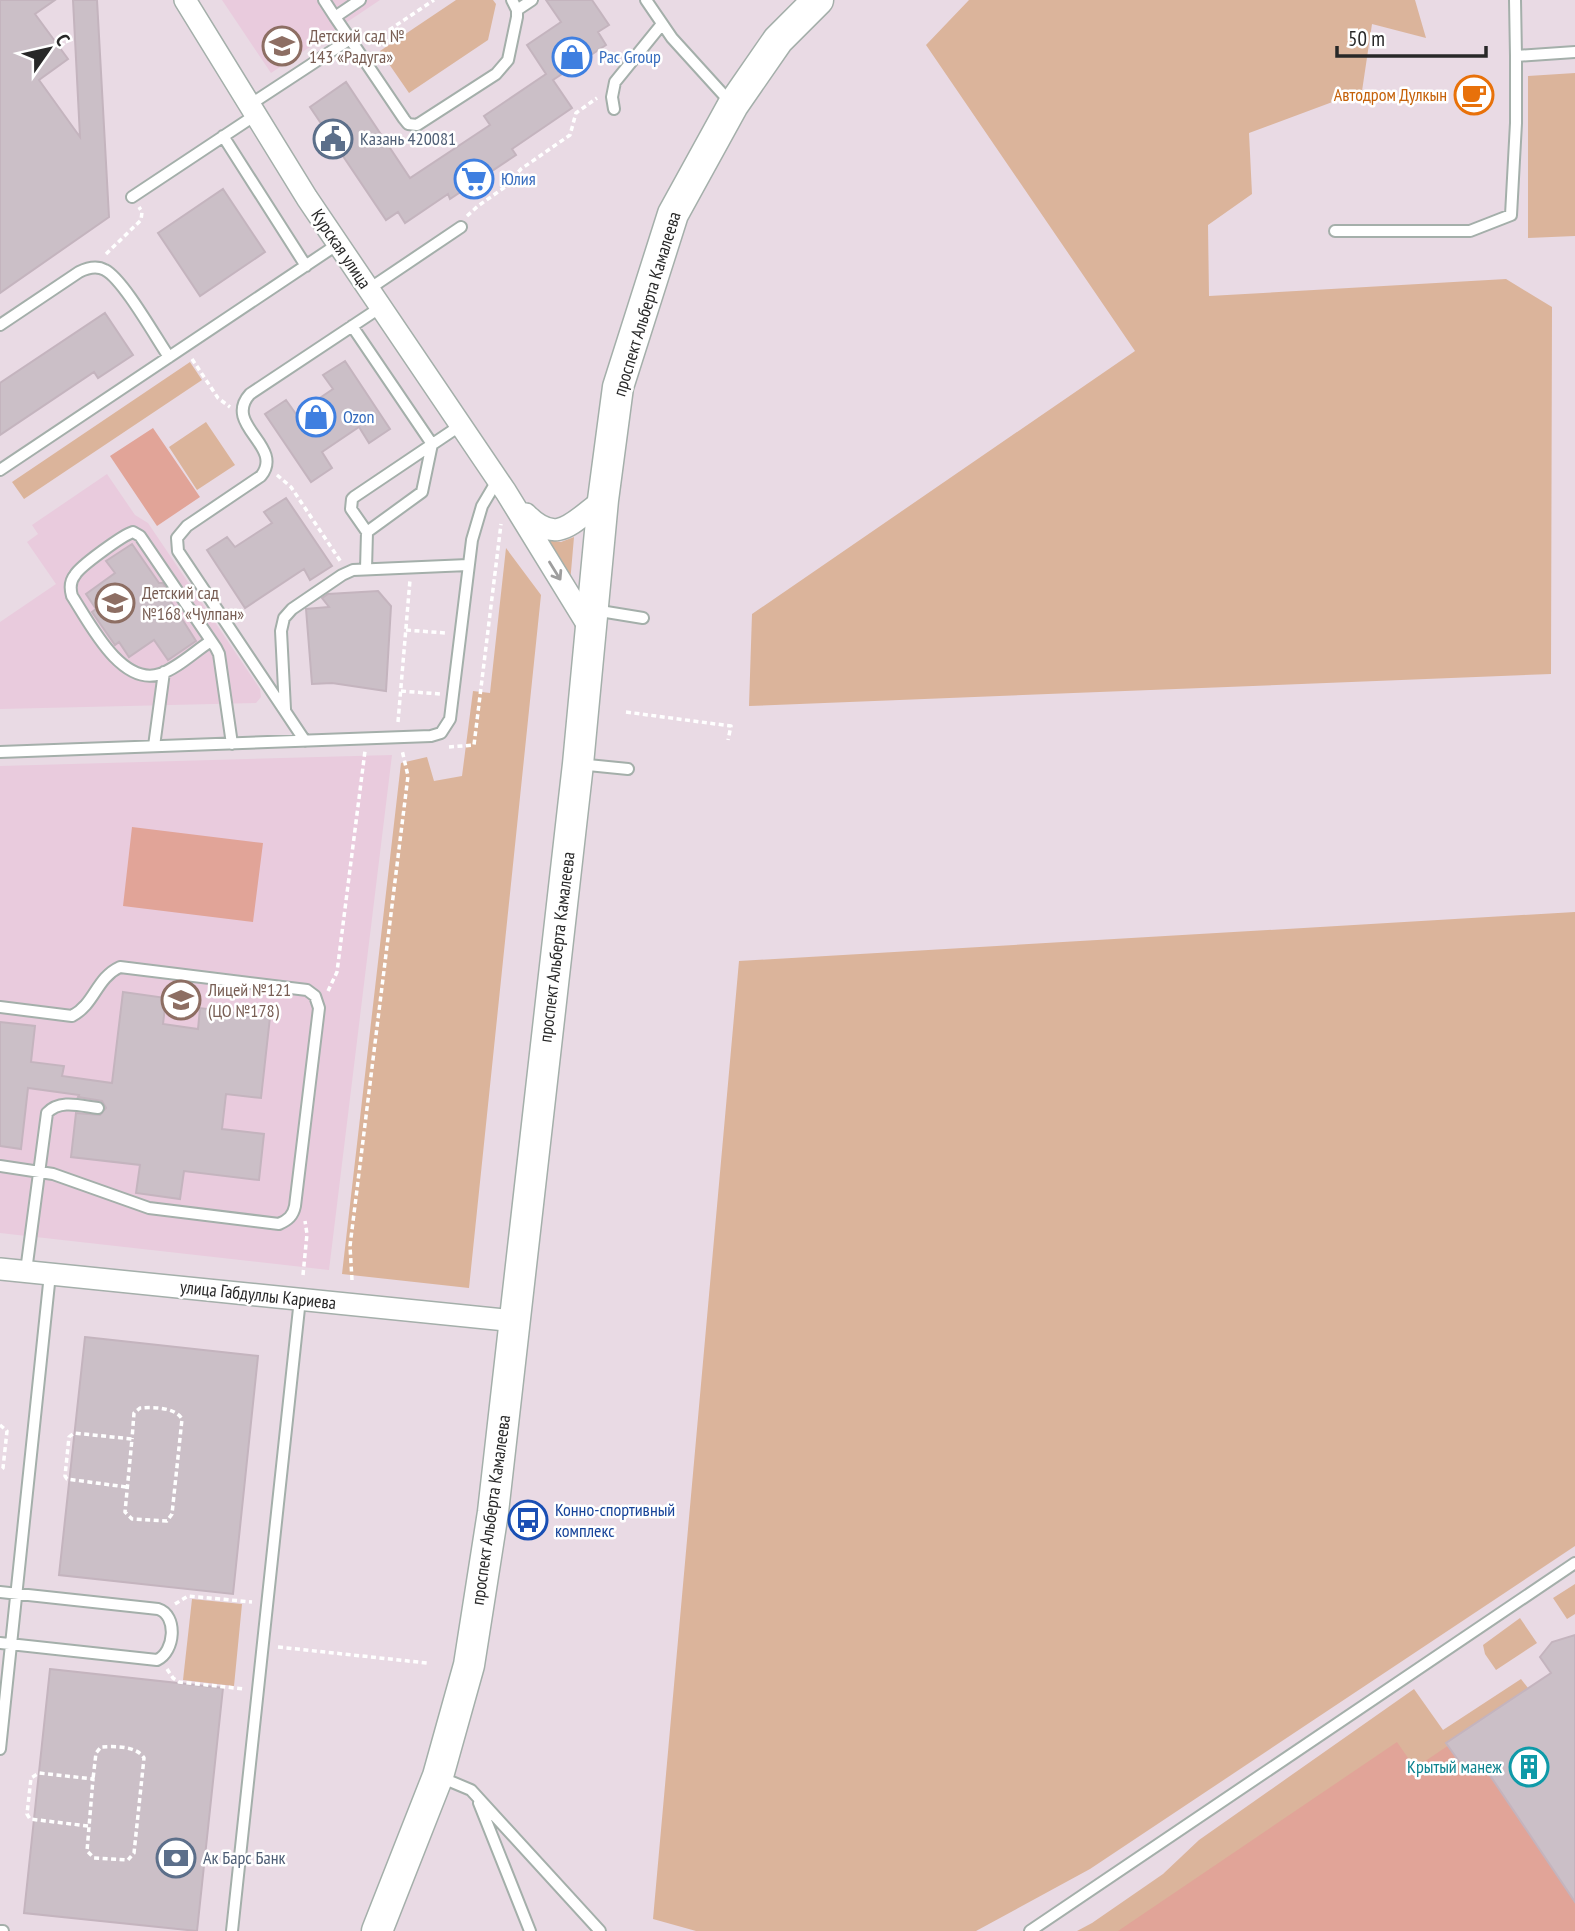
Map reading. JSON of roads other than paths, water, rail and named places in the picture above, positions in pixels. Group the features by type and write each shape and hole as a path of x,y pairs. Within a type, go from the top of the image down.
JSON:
{"main road":[{"name":"проспект Альберта Камалеева","path":"377,1931 438,1776 469,1665 493,1512 578,764 603,500 618,387 673,214 733,104 778,40 818,0"}],"street":[{"name":"Курская улица","path":"185,0 296,181 461,425 502,494 591,618"},
{"name":"Курская улица","path":"502,494 543,529 552,531 560,530 603,500"},
{"name":"улица Габдуллы Кариева","path":"0,1269 515,1321"}],"lane":[{"path":"324,0 404,119 408,124 418,125 496,74 505,65 509,55 515,5 532,0"},
{"path":"335,17 360,0"},
{"path":"646,0 672,38 733,104"},
{"path":"1335,231 1470,231 1511,215 1516,123 1515,0"},
{"path":"614,108 613,87 618,77 662,24"},
{"path":"132,197 223,136 254,109 350,39"},
{"path":"1516,56 1575,52"},
{"path":"223,136 306,266"},
{"path":"305,741 178,551 180,533 261,476 267,468 267,455 244,421 242,413 244,401 250,394 352,326 375,298 461,227"},
{"path":"0,470 338,244"},
{"path":"0,324 79,272 92,267 107,271 116,278 169,357"},
{"path":"352,326 432,444 422,492 367,532"},
{"path":"366,569 367,532 351,509 352,499 461,425"},
{"path":"0,752 305,741 399,743 442,733 450,719 472,540 482,506 502,494"},
{"path":"211,641 164,672 155,675 142,673 115,659 72,596 74,575 130,532 140,536 211,641 219,654 232,744"},
{"path":"285,712 281,631 284,618 292,608 348,572 468,565"},
{"path":"591,618 643,618"},
{"path":"154,746 164,672"},
{"path":"578,764 628,769"},
{"path":"0,1007 72,1016 86,1007 107,974 120,967 307,990 318,1001 319,1008 295,1206 290,1218 279,1224 149,1208 71,1179 0,1166"},
{"path":"26,1271 45,1119 52,1108 61,1104 98,1108"},
{"path":"0,1749 6,1644 16,1594 50,1274"},
{"path":"232,1931 300,1299"},
{"path":"1030,1931 1575,1563"},
{"path":"0,1592 158,1609 165,1612 171,1622 168,1650 161,1658 152,1660 6,1644"},
{"path":"438,1776 471,1790 600,1931"},
{"path":"476,1797 530,1931"}],"place":[{"name":"Детский сад № 143 «Радуга»","path":"282,46"},
{"name":"Pac Group","path":"572,57"},
{"name":"Автодром Дулкын","path":"1474,95"},
{"name":"Казань 420081","path":"333,139"},
{"name":"Юлия","path":"474,179"},
{"name":"Ozon","path":"316,417"},
{"name":"Детский сад №168 «Чулпан»","path":"115,603"},
{"name":"Лицей №121 (ЦО №178)","path":"181,1000"},
{"name":"Конно-спортивный комплекс","path":"528,1520"},
{"name":"Крытый манеж","path":"1529,1767"},
{"name":"Ак Барс Банк","path":"176,1858"}]}
